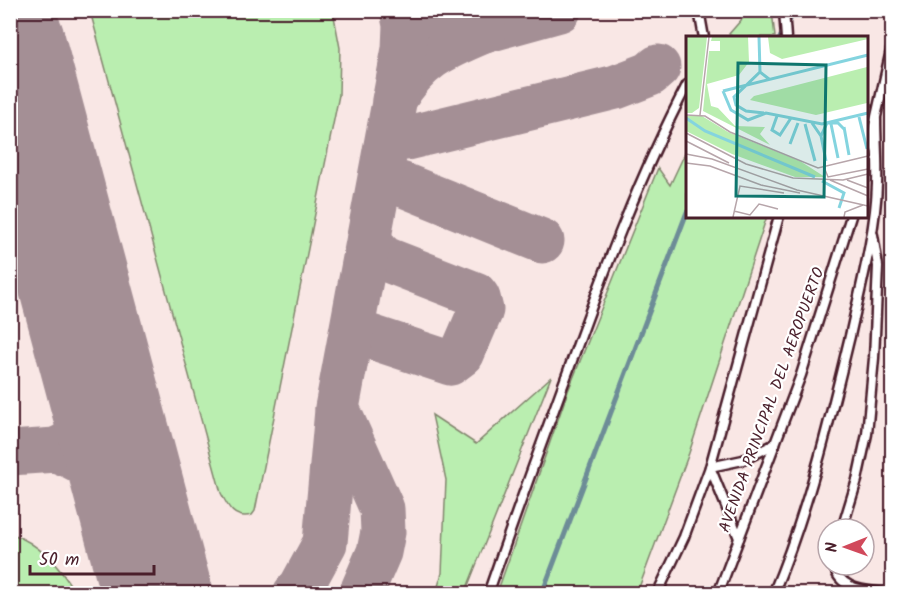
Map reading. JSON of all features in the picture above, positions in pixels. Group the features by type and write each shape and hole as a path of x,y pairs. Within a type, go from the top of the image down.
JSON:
{"lane":[{"path":"699,10 704,36"},
{"path":"784,10 786,36"},
{"path":"867,157 892,46"},
{"path":"488,594 591,308 640,183 686,87"},
{"path":"773,594 791,550 827,430 858,300 872,229 877,185 876,120"},
{"path":"657,594 684,537 710,467 778,218"},
{"name":"AVENIDA PRINCIPAL DEL AEROPUERTO","path":"716,594 801,375 850,218"},
{"path":"846,517 867,434 878,266 872,229"},
{"path":"710,467 743,460 775,444"},
{"path":"710,467 739,538"},
{"path":"838,577 851,587 888,594"}],"shaded area":[{"path":"10,11 892,11 892,593 11,593"}],"green space":[{"path":"90,11 333,11 340,48 339,95 255,511 252,515 236,514 221,493"},
{"path":"749,11 772,11 775,36 732,36 729,34"},
{"path":"686,151 686,218 766,218 689,453 637,593 497,593 568,391 658,168 670,185"},
{"path":"551,377 465,593 436,593 442,573 446,480 432,415 476,444"},
{"path":"10,533 31,543 48,557 63,574 75,593 11,593"}],"waterway":[{"path":"781,36 795,10"},
{"path":"542,594 686,215"}],"taxiway":[{"path":"361,594 379,552 383,532 382,509 337,408 404,49 405,25 402,10"},
{"path":"394,100 412,74 432,57 484,31 464,32 447,29 415,10"},
{"path":"484,31 559,10"},
{"path":"407,138 616,87 650,74 658,67"},
{"path":"401,184 542,241"},
{"path":"353,331 450,363 462,354 481,310 475,294 385,259 376,251 369,238"},
{"path":"103,392 102,409 95,424 77,439 56,450 82,462 105,479 179,594"},
{"path":"295,594 325,543 337,410"},
{"path":"10,453 56,450"}],"runway":[{"path":"10,44 157,594"}]}
